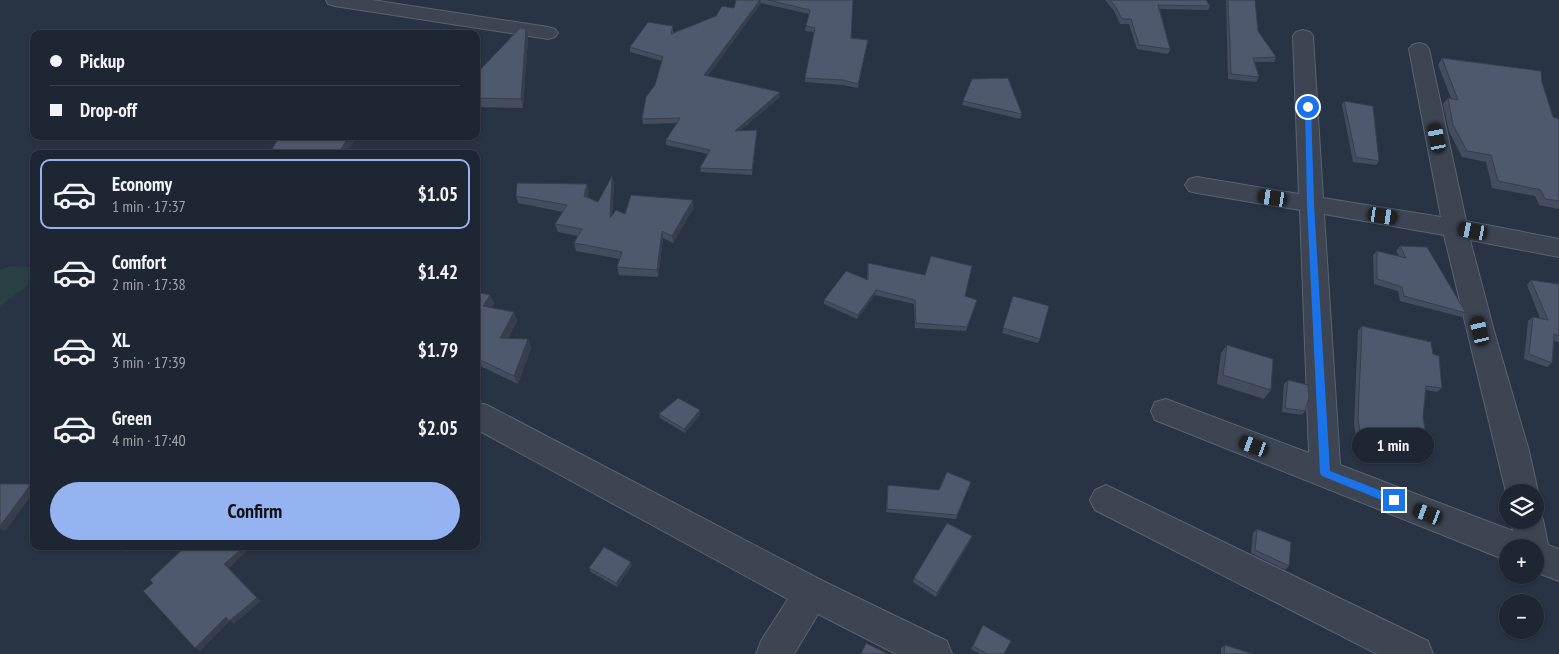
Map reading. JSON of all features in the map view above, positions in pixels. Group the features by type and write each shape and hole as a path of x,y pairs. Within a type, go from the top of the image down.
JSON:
{"street":[{"path":"335,0 548,33"},
{"path":"1303,36 1325,473"},
{"path":"1419,49 1456,228 1480,331 1514,450 1520,484"},
{"path":"1197,185 1456,228 1559,248"},
{"path":"1166,412 1499,542"},
{"path":"480,416 811,593 934,654"},
{"path":"1106,500 1415,654"},
{"path":"1544,559 1559,565"},
{"path":"774,654 811,593"}],"green space":[{"path":"10,266 30,267 27,286 0,306 0,270"}],"building":[{"path":"736,0 760,0 704,75 780,92 735,131 757,130 752,170 700,168 710,150 666,140 680,118 642,119 646,97 655,85 663,57 630,47 648,22 673,26 671,34 716,16 722,6 734,8"},
{"path":"768,0 853,0 851,38 868,40 858,84 843,80 805,78 815,28 806,26 810,10"},
{"path":"1110,0 1206,0 1210,6 1158,5 1170,49 1139,45 1131,19 1122,19"},
{"path":"1228,0 1255,0 1258,31 1276,57 1253,58 1259,77 1231,74"},
{"path":"520,28 526,29 521,99 480,98 480,70"},
{"path":"1442,58 1541,71 1542,82 1553,117 1559,119 1559,201 1545,199 1541,190 1498,181 1491,155 1467,151 1453,125 1448,98 1458,100"},
{"path":"1008,78 1022,114 963,101 972,79"},
{"path":"1344,101 1373,106 1379,161 1356,157"},
{"path":"278,140 347,140 340,150 272,149"},
{"path":"612,176 610,218 616,210 625,214 631,195 693,200 672,236 662,231 657,270 617,267 622,252 574,243 582,229 555,224 567,205 516,196 517,183 587,184 584,196 598,202"},
{"path":"1400,246 1427,247 1466,313 1404,296 1402,287 1377,279 1377,251 1406,258"},
{"path":"931,256 972,266 965,296 977,300 967,327 916,323 915,300 876,290 858,315 824,300 846,271 868,280 868,263 925,275"},
{"path":"1531,280 1559,284 1559,336 1554,334 1552,363 1529,354 1533,317 1548,320"},
{"path":"480,293 490,295 483,306 514,312 500,338 528,339 514,376 480,360"},
{"path":"1013,296 1049,306 1040,339 1003,328"},
{"path":"1362,326 1431,342 1433,354 1439,356 1442,388 1426,386 1423,417 1428,447 1360,431 1358,419"},
{"path":"1227,345 1273,359 1271,390 1223,375"},
{"path":"1288,380 1308,385 1309,398 1305,411 1285,408"},
{"path":"678,398 700,410 684,429 659,414"},
{"path":"947,472 971,482 957,515 887,509 888,485 939,490"},
{"path":"0,484 30,484 30,485 0,526"},
{"path":"947,523 972,536 937,593 914,578"},
{"path":"1257,529 1291,542 1289,566 1255,550"},
{"path":"604,547 631,562 616,583 589,568"},
{"path":"182,550 241,550 224,564 257,598 229,621 226,617 195,648 143,591 153,583 150,580"},
{"path":"983,625 1011,641 1004,654 987,654 973,646"},
{"path":"866,643 888,654 861,654"},
{"path":"1225,645 1253,654 1224,654"}],"route":[{"path":"1308,107 1310,204 1325,473 1394,500"}]}
